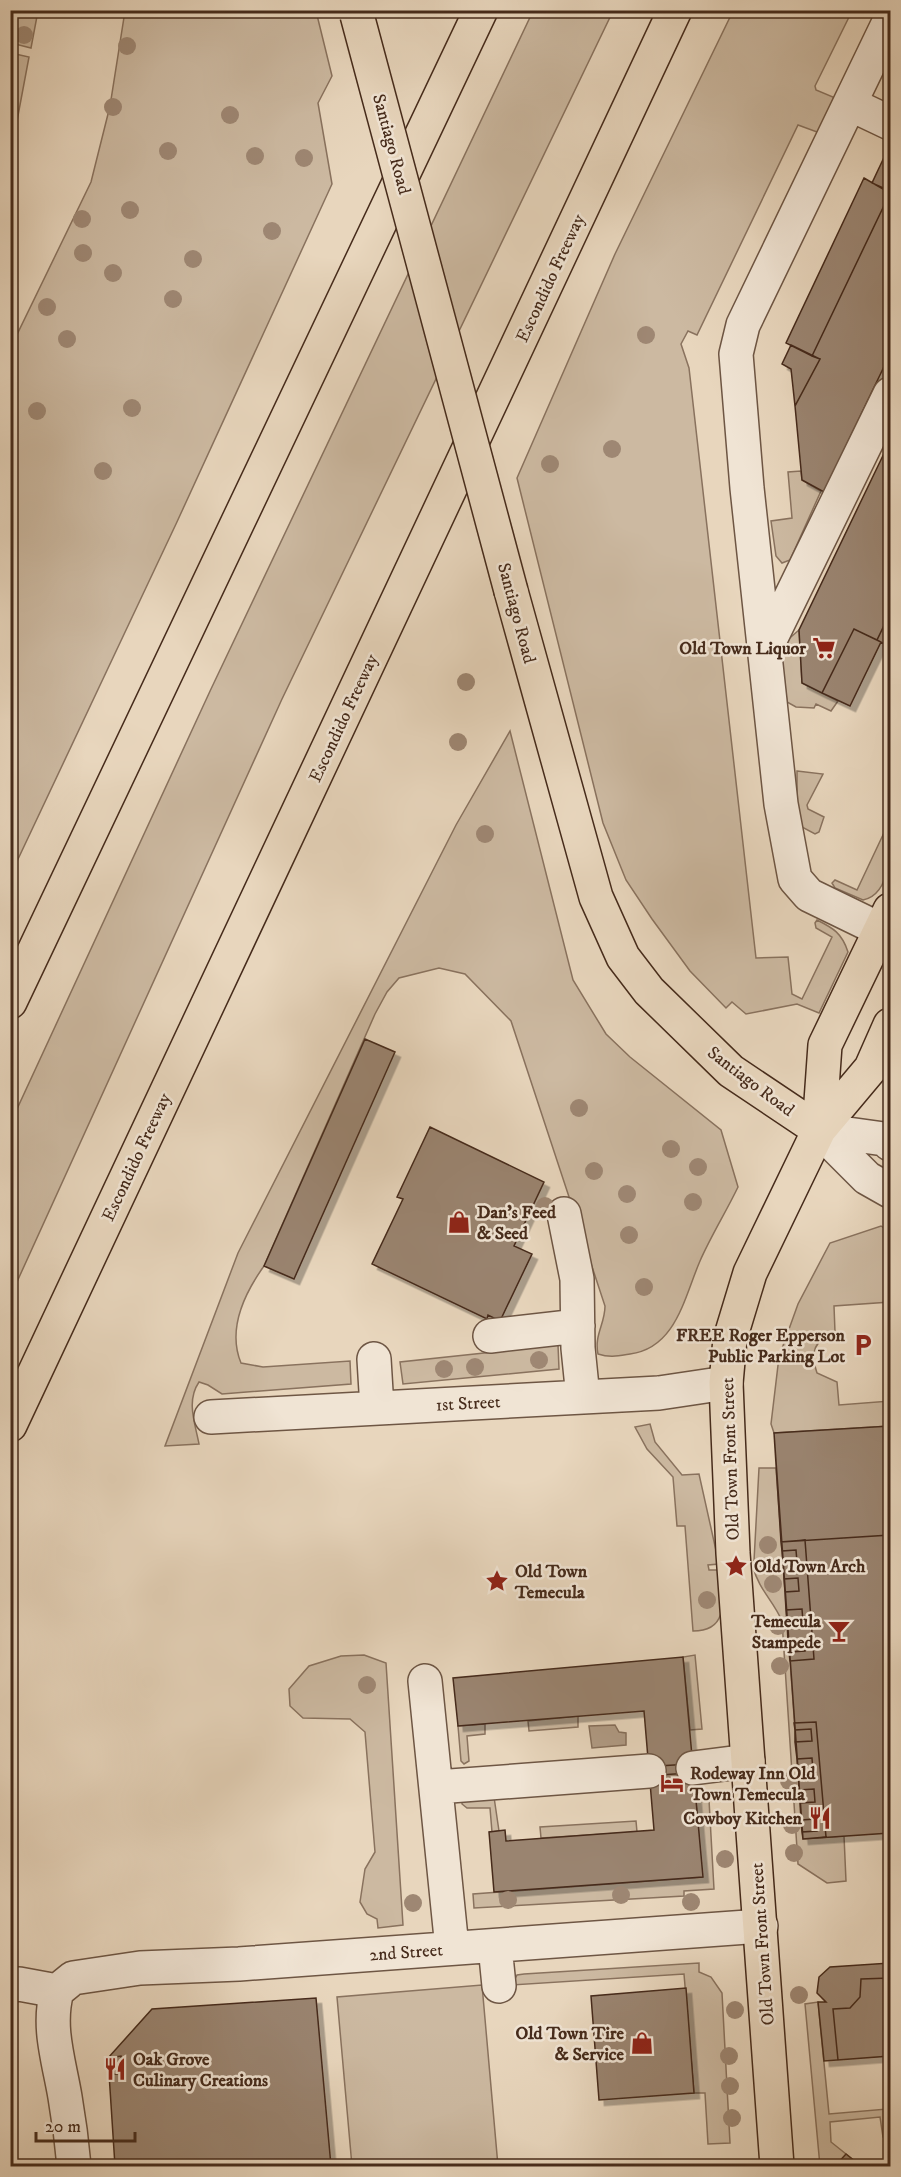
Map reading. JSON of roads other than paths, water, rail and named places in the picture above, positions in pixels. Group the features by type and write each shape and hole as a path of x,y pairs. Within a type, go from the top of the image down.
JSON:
{"main road":[{"path":"10,1002 481,10"},
{"name":"Escondido Freeway","path":"10,1425 675,10"},
{"name":"Santiago Road","path":"357,13 511,591 596,897 623,957 657,999 731,1071 819,1130"},
{"name":"Old Town Front Street","path":"819,1130 825,1045 886,920"},
{"name":"Old Town Front Street","path":"777,2166 748,1761 726,1383 730,1339 740,1301 819,1130 871,1068 891,1025"}],"street":[{"path":"886,920 809,895 795,879 781,804 747,488 736,354 743,325 891,20"},
{"path":"850,104 891,123"},
{"path":"765,650 891,394"},
{"path":"819,1130 884,1139 891,1144"},
{"path":"819,1130 867,1178 891,1191"},
{"path":"564,1214 575,1261 583,1397"},
{"path":"490,1336 578,1326"},
{"path":"374,1359 377,1408"},
{"name":"1st Street","path":"211,1417 659,1393 726,1383"},
{"path":"425,1681 452,1948"},
{"path":"693,1768 748,1761"},
{"path":"436,1787 649,1771"},
{"name":"2nd Street","path":"57,1991 73,1978 140,1968 239,1964 761,1926"},
{"path":"495,1946 499,1986"},
{"path":"10,1986 19,1984 57,1991 52,2009 52,2030 71,2126 74,2166"}],"place":[{"name":"Old Town Liquor","path":"824,648"},
{"name":"Dan's Feed & Seed","path":"459,1222"},
{"name":"FREE Roger Epperson Public Parking Lot","path":"863,1345"},
{"name":"Old Town Arch","path":"736,1566"},
{"name":"Old Town Temecula","path":"497,1581"},
{"name":"Temecula Stampede","path":"839,1631"},
{"name":"Rodeway Inn Old Town Temecula","path":"672,1783"},
{"name":"Cowboy Kitchen","path":"820,1818"},
{"name":"Old Town Tire & Service","path":"642,2043"},
{"name":"Oak Grove Culinary Creations","path":"115,2069"}]}
